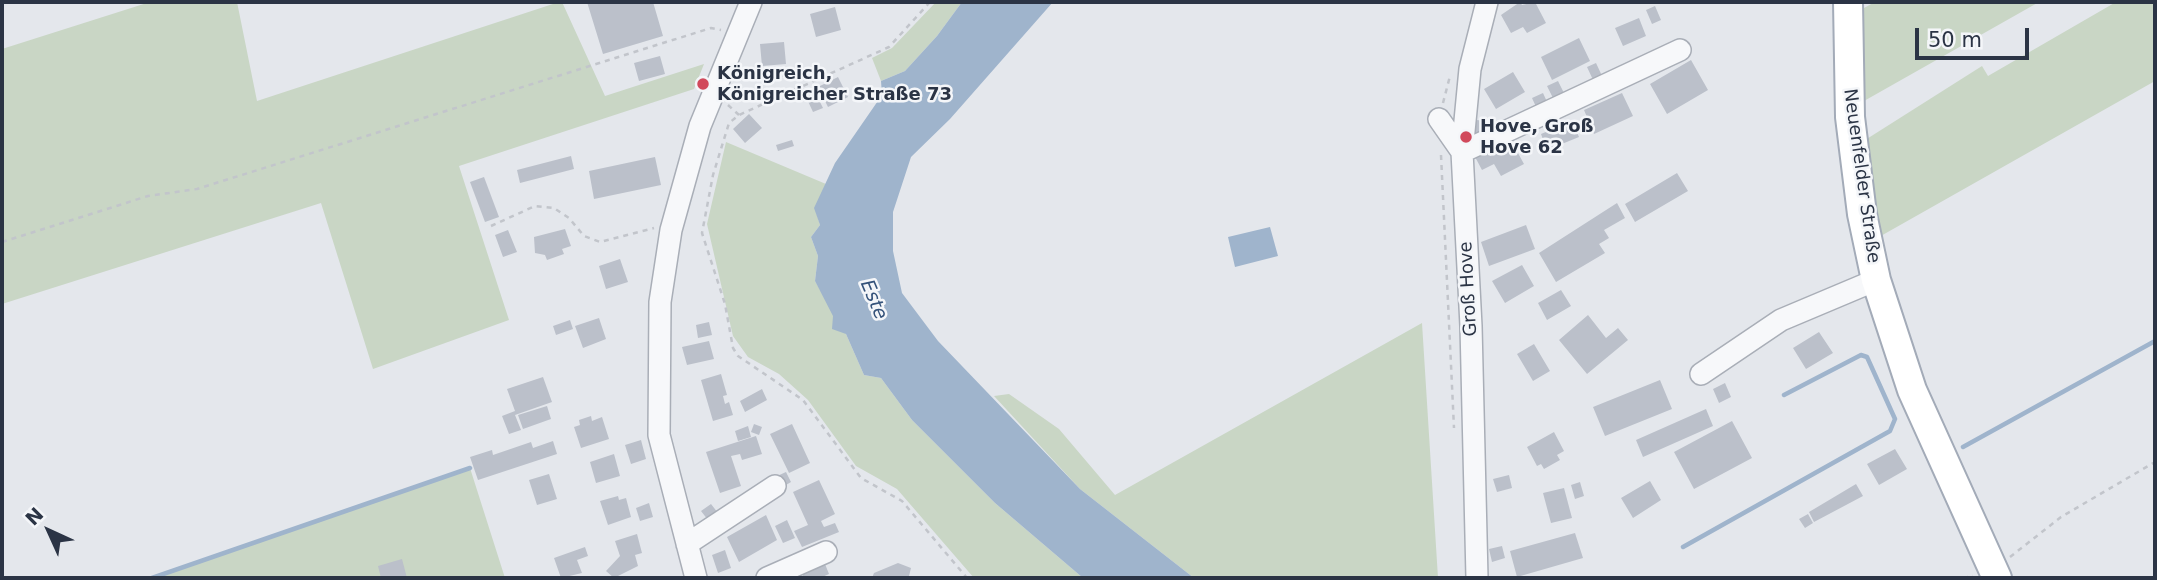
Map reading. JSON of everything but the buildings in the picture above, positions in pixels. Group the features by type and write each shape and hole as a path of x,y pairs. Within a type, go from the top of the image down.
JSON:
{"main road":[{"name":"Neuenfelder Straße","path":"1848,2 1850,117 1862,214 1876,280 1912,390 1995,573"}],"street":[{"path":"696,578 659,435 660,302 671,230 700,126 751,2"},
{"name":"Groß Hove","path":"1477,578 1471,340 1462,152 1470,69 1487,2"},
{"path":"1439,119 1462,152 1679,50"},
{"path":"1701,374 1781,320 1876,280"},
{"path":"687,544 775,486"},
{"path":"767,578 826,552"}],"path":[{"path":"930,2 889,47 738,115 729,123 713,175 702,233 725,304 733,348 745,362 775,378 803,400 861,478 902,501 967,578"},
{"path":"2,242 148,196 197,189 711,28 738,34"},
{"path":"772,77 823,70 826,76"},
{"path":"491,226 535,206 554,208 569,218 584,236 600,242 613,241 654,228 671,230"},
{"path":"1995,573 2061,517 2155,462"}],"green space":[{"path":"150,2 237,2 257,101 559,2 562,2 605,96 704,64 694,89 459,166 509,320 373,369 321,203 2,304 2,49"},
{"path":"936,2 962,2 937,36 905,71 881,81 872,58 892,48"},
{"path":"1875,2 2039,2 1864,101 1864,8"},
{"path":"2116,2 2155,2 2155,81 1879,237 1862,142 1982,66 1988,76"},
{"path":"726,142 826,184 815,208 820,225 811,237 818,256 815,281 846,334 864,375 881,378 912,420 995,503 1083,578 974,578 897,489 856,466 808,400 779,374 748,357 733,336 707,224"},
{"path":"1422,323 1438,578 1194,578 1080,489 994,396 1009,394 1059,429 1115,495"},
{"path":"470,468 505,578 152,578"}],"water":[{"name":"Este","path":"962,2 1053,2 950,119 911,157 893,212 893,251 902,293 938,341 1080,489 1194,578 1083,578 995,503 912,420 881,378 864,375 846,334 832,329 833,316 815,281 818,256 811,237 820,225 814,208 835,163 882,95 881,81 905,71 937,36"},
{"path":"1270,227 1278,256 1235,267 1228,237"}],"waterway":[{"path":"1963,447 2155,341"},
{"path":"1683,547 1890,431 1895,419 1867,357 1861,355 1784,395"},
{"path":"152,578 470,468"}],"place":[{"name":"Königreich, Königreicher Straße 73","path":"703,84"},
{"name":"Hove, Groß Hove 62","path":"1466,137"}]}
